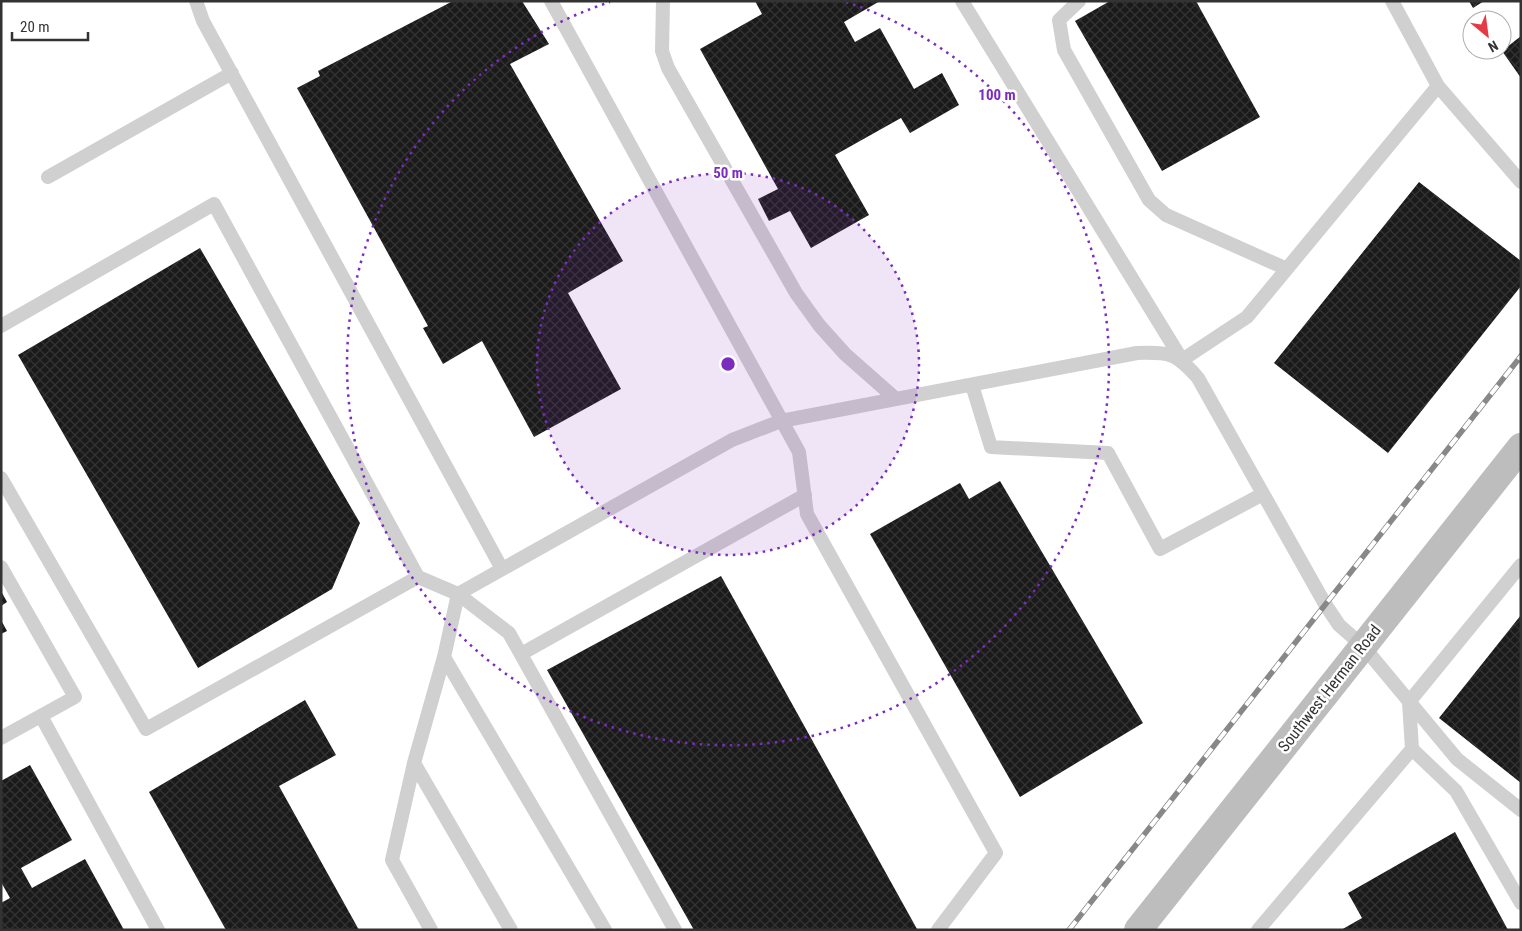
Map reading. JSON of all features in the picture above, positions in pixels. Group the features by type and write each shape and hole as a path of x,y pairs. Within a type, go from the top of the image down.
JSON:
{"main road":[{"name":"Southwest Herman Road","path":"1138,930 1521,447"}],"lane":[{"path":"196,1 203,21 502,569"},
{"path":"550,1 799,452 807,514 996,853 938,930"},
{"path":"662,1 662,50 668,68 796,293 819,325 845,354 896,399"},
{"path":"962,1 1182,360 1198,378 1324,604 1338,625 1363,646 1457,759 1521,810"},
{"path":"1079,1 1060,20 1064,50 1149,200 1166,214 1287,268"},
{"path":"1392,1 1438,86 1521,182"},
{"path":"48,177 232,73"},
{"path":"1182,360 1247,317 1438,86"},
{"path":"1,326 214,204 418,577 458,594 509,633 674,930"},
{"path":"431,930 392,860 414,763 444,657 458,594 732,440 781,421 1137,353 1163,353 1182,360"},
{"path":"972,385 991,447 1108,453 1160,549 1263,494"},
{"path":"1,478 146,729 418,577"},
{"path":"521,654 805,495"},
{"path":"1521,565 1409,702 1412,749 1456,791 1521,903"},
{"path":"1,567 74,696 1,738"},
{"path":"444,657 605,930"},
{"path":"40,716 158,930"},
{"path":"1258,930 1412,749"},
{"path":"414,763 511,930"}],"building":[{"path":"453,1 522,1 549,44 510,64 623,261 568,293 621,389 534,437 482,341 443,364 423,328 428,326 297,88 320,76 318,71"},
{"path":"755,1 880,1 844,22 855,42 880,28 914,89 942,73 959,105 910,133 901,118 835,155 869,215 811,248 790,211 769,221 758,199 778,189 700,49 762,14"},
{"path":"1110,1 1196,1 1260,117 1162,171 1075,21"},
{"path":"1469,1 1484,1 1473,8"},
{"path":"1521,36 1521,78 1508,60 1512,60 1512,43"},
{"path":"1419,182 1521,261 1521,286 1388,453 1274,363"},
{"path":"200,248 360,523 332,589 198,668 18,355"},
{"path":"1000,481 1143,723 1020,797 870,534 960,483 969,499"},
{"path":"721,576 916,930 694,930 547,670"},
{"path":"1,591 7,602 1,606"},
{"path":"1521,615 1521,783 1439,718"},
{"path":"1,620 7,631 1,634"},
{"path":"305,700 336,755 279,786 359,930 226,930 149,792"},
{"path":"30,765 72,840 21,868 32,888 85,859 124,930 1,930 1,903 10,898 1,882 1,781"},
{"path":"1455,832 1508,930 1341,930 1362,918 1348,893"}],"railway":[{"path":"1069,930 1521,356"}]}
